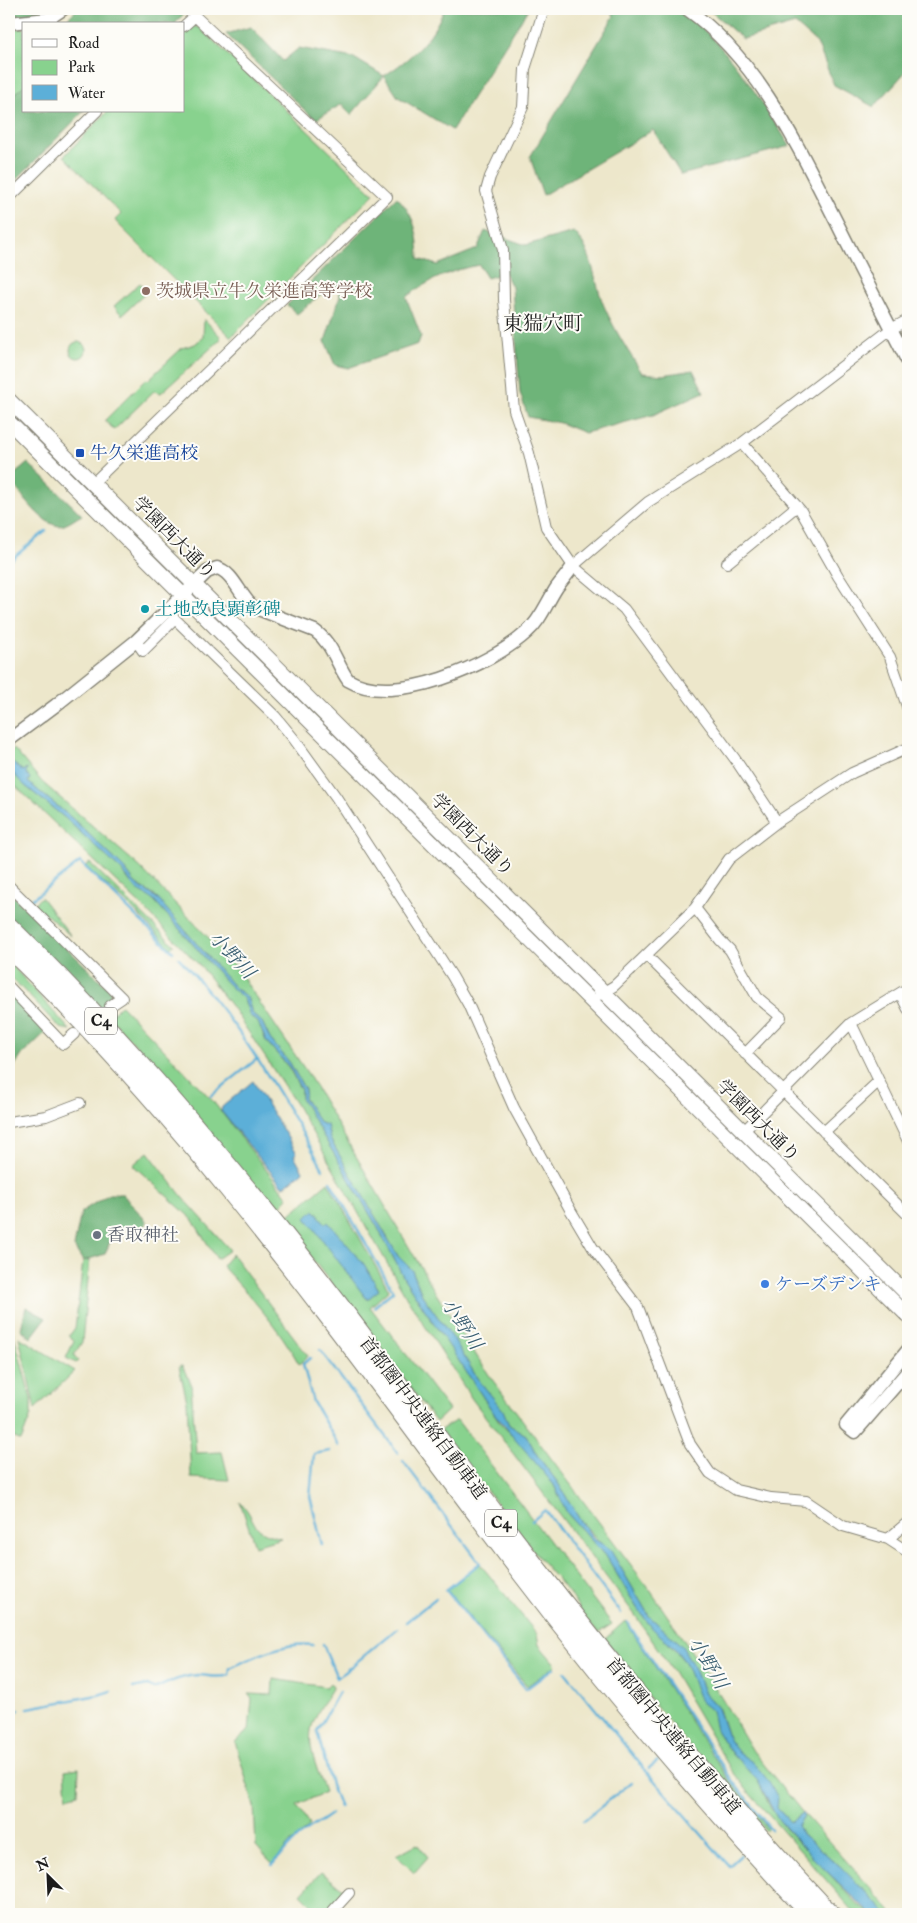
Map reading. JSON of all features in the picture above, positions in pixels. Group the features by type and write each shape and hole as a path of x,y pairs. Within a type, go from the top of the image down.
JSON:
{"highway":[{"name":"首都圏中央連絡自動車道","path":"9,927 104,1024 201,1134 328,1291 588,1635 722,1796 830,1914"},
{"name":"首都圏中央連絡自動車道","path":"9,948 97,1035 173,1120 315,1297 523,1575 580,1647 736,1833 811,1914"}],"main road":[{"name":"学園西大通り","path":"9,400 908,1295"},
{"name":"学園西大通り","path":"9,422 908,1316"}],"street":[{"path":"9,23 48,19 63,9"},
{"path":"544,9 525,68 523,107 490,177 486,191 503,250 504,300 514,410 529,453 546,527 573,566 624,609 735,759 776,822"},
{"path":"686,9 704,21 729,45 766,96 812,174 908,362"},
{"path":"93,484 387,197 194,16 185,25"},
{"path":"9,198 96,112"},
{"path":"9,740 136,641 193,584 207,572 217,568 222,569 253,607 315,631 322,636 334,652 348,680 368,688 394,690 419,686 452,674 511,644 528,631 573,566 648,502 742,443 891,329 908,320"},
{"path":"742,443 797,506 890,657 908,709"},
{"path":"727,563 797,506"},
{"path":"136,641 143,651 175,619 275,716 336,797 452,976 468,1004 514,1108 592,1248 638,1306 690,1444 710,1474 736,1490 771,1498 806,1501 843,1526 888,1539 908,1552"},
{"path":"591,1001 614,986 695,908 728,859 776,822 852,773 908,748"},
{"path":"9,886 122,998 110,1006"},
{"path":"695,908 730,950 757,998 781,1017 745,1054"},
{"path":"646,955 908,1216"},
{"path":"9,987 63,1044 74,1034"},
{"path":"743,1132 851,1023 904,990 908,1009"},
{"path":"851,1023 908,1141"},
{"path":"824,1132 879,1080"},
{"path":"9,1122 46,1116 80,1103"},
{"path":"908,1350 846,1425 855,1432 908,1371"},
{"path":"888,1539 908,1522"},
{"path":"330,1914 349,1894"}],"green space":[{"path":"670,8 691,19 724,51 739,70 790,146 681,175 653,130 543,195 530,157 614,16 610,9"},
{"path":"54,9 41,14 9,17 9,11"},
{"path":"77,9 188,9 177,22 65,21"},
{"path":"444,9 528,9 452,130 398,97 384,76 420,47 433,30"},
{"path":"708,9 908,9 908,69 874,107 834,85 817,43 795,24 743,39"},
{"path":"193,26 200,28 374,194 231,337 118,224 115,220 121,214 64,156 107,112 185,112 185,35"},
{"path":"251,27 283,61 299,48 354,58 384,76 351,115 342,104 315,120 226,34"},
{"path":"22,28 22,87 9,100 9,30"},
{"path":"22,87 22,112 83,112 9,187 9,100"},
{"path":"397,197 412,218 418,241 419,259 437,265 477,249 485,231 526,245 574,232 580,239 589,257 608,315 642,373 663,375 693,370 704,392 653,415 585,433 560,423 528,417 520,393 512,287 505,273 487,278 479,265 441,276 406,297 421,336 418,344 348,368 335,365 325,341 340,296 339,287 320,295 297,314 287,305"},
{"path":"140,283 148,291 122,315 114,306"},
{"path":"204,319 220,336 220,340 161,393 154,391 114,430 105,420 146,379 148,380 182,348 195,344 203,337"},
{"path":"78,342 86,350 78,358 70,350"},
{"path":"38,438 124,519 142,544 171,573 97,503 74,475"},
{"path":"28,463 82,515 64,525 57,526 49,523 34,510 9,479"},
{"path":"206,606 573,968 579,980 241,644"},
{"path":"14,749 42,782 140,867 233,963 308,1074 437,1295 491,1378 652,1593 710,1679 753,1751 803,1813 790,1822 777,1808 729,1740 719,1709 705,1694 694,1667 673,1638 649,1616 618,1563 580,1520 526,1435 509,1425 502,1410 477,1378 455,1341 422,1295 412,1270 398,1256 330,1139 327,1125 320,1123 304,1098 305,1090 290,1063 270,1039 262,1022 252,1013 247,997 236,989 155,896 135,883 125,869 74,820 28,782 30,778 26,774 27,769 23,771 9,760 9,754"},
{"path":"9,769 24,785 65,818 122,871 131,883 154,900 227,983 244,999 250,1016 258,1022 266,1041 289,1068 301,1090 301,1098 378,1228 405,1280 501,1424 524,1447 554,1485 567,1513 608,1559 637,1608 685,1662 713,1711 716,1730 729,1750 758,1781 770,1807 785,1828 859,1905 871,1914 856,1914 750,1794 730,1768 674,1673 635,1615 472,1399 407,1298 296,1104 232,1007 201,967 144,908 9,780"},
{"path":"90,863 174,945 171,948 130,906 85,866"},
{"path":"9,892 110,990 111,1001 100,1010 9,917"},
{"path":"41,897 71,936 34,904"},
{"path":"9,962 70,1030 60,1028 9,975"},
{"path":"9,990 45,1033 22,1055 13,1069 9,1069"},
{"path":"602,999 870,1267 875,1275 621,1026 613,1011"},
{"path":"121,1005 212,1100 288,1198 274,1213 162,1073 106,1014 110,1011 112,1014"},
{"path":"148,1152 181,1195 230,1250 217,1259 192,1219 133,1165"},
{"path":"328,1182 389,1290 370,1307 449,1410 436,1422 283,1220","holes":["314,1210 379,1289 369,1298 366,1298 345,1266"]},
{"path":"109,1194 123,1194 147,1222 139,1231 129,1227 116,1227 105,1254 83,1261 74,1247 81,1212"},
{"path":"232,1254 308,1356 299,1364 273,1325 222,1266"},
{"path":"90,1259 82,1342 74,1355 78,1361 76,1363 66,1358 74,1341 69,1336 75,1328 83,1261"},
{"path":"26,1307 46,1318 31,1338 21,1329"},
{"path":"9,1330 13,1332 31,1399 31,1415 21,1441 9,1435"},
{"path":"19,1337 75,1371 35,1409"},
{"path":"179,1366 182,1366 191,1383 196,1453 222,1452 229,1480 191,1478 187,1402"},
{"path":"457,1420 612,1624 598,1633 584,1618 573,1598 539,1558 440,1430"},
{"path":"240,1502 258,1528 263,1532 281,1538 255,1546"},
{"path":"480,1564 537,1634 539,1645 556,1665 527,1686 447,1590"},
{"path":"625,1621 729,1780 768,1829 766,1831 726,1785 711,1771 642,1689 605,1639"},
{"path":"273,1679 326,1687 330,1683 333,1687 316,1716 311,1734 312,1751 325,1792 297,1805 310,1826 290,1843 273,1864 256,1846 254,1806 235,1742 249,1730 252,1699 248,1694 272,1695"},
{"path":"79,1768 78,1794 67,1797 65,1770"},
{"path":"805,1815 894,1914 887,1914 841,1867 801,1833 797,1826"},
{"path":"417,1844 428,1857 414,1873 396,1855"},
{"path":"321,1872 347,1892 324,1914 321,1914 301,1894"}],"water":[{"path":"9,760 23,771 27,769 26,774 30,778 28,782 74,820 125,869 135,883 158,899 236,989 247,997 252,1013 262,1022 270,1039 290,1063 305,1090 304,1098 320,1123 327,1125 330,1139 398,1256 412,1270 422,1295 455,1341 477,1378 503,1410 509,1425 526,1435 537,1455 558,1483 580,1520 594,1539 610,1549 649,1616 682,1646 694,1667 705,1694 718,1708 729,1740 739,1753 754,1763 770,1783 778,1798 777,1808 790,1822 803,1813 805,1815 797,1826 801,1833 841,1867 887,1914 871,1914 816,1861 777,1818 758,1781 729,1750 716,1730 712,1711 701,1702 685,1662 675,1649 653,1629 637,1608 608,1559 567,1513 554,1485 493,1412 405,1280 378,1228 301,1098 301,1090 290,1068 266,1041 258,1022 250,1016 244,999 227,983 154,900 137,890 122,871 65,818 24,785 9,769"},
{"path":"253,1081 297,1153 294,1155 303,1171 285,1186 282,1186 221,1111 222,1107"},
{"path":"314,1210 326,1224 328,1222 364,1264 379,1290 369,1298 366,1298 306,1218"}],"waterway":[{"path":"9,561 46,531"},
{"path":"31,900 80,862 173,952"},
{"path":"179,958 220,1007 257,1059 323,1169"},
{"path":"211,1096 257,1059"},
{"path":"330,1181 393,1291 374,1307"},
{"path":"320,1350 398,1453"},
{"path":"310,1358 303,1364 313,1402 339,1446"},
{"path":"322,1545 310,1496 314,1454 330,1451"},
{"path":"403,1461 480,1563 446,1590 526,1689 554,1668"},
{"path":"532,1521 545,1510 621,1613"},
{"path":"406,1622 436,1598"},
{"path":"627,1622 731,1779 771,1830"},
{"path":"323,1644 337,1678 398,1628"},
{"path":"133,1688 148,1685 154,1689 175,1680 197,1675 225,1676 229,1675 230,1668 270,1651 291,1646 313,1645"},
{"path":"565,1672 646,1771 729,1866 741,1855"},
{"path":"28,1708 111,1691"},
{"path":"339,1692 317,1731 332,1788 340,1807"},
{"path":"15,1712 19,1710"},
{"path":"649,1768 658,1761"},
{"path":"583,1821 632,1782"},
{"path":"272,1865 298,1837 331,1814"}],"place":[{"name":"茨城県立牛久栄進高等学校","path":"146,291"},
{"name":"牛久栄進高校","path":"80,453"},
{"name":"土地改良顕彰碑","path":"145,609"},
{"name":"香取神社","path":"97,1235"},
{"name":"ケーズデンキ","path":"765,1284"}],"district":[{"name":"東猯穴町","path":"543,323"}],"water label":[{"name":"小野川","path":"232,955"},
{"name":"小野川","path":"462,1324"},
{"name":"小野川","path":"708,1663"}]}
